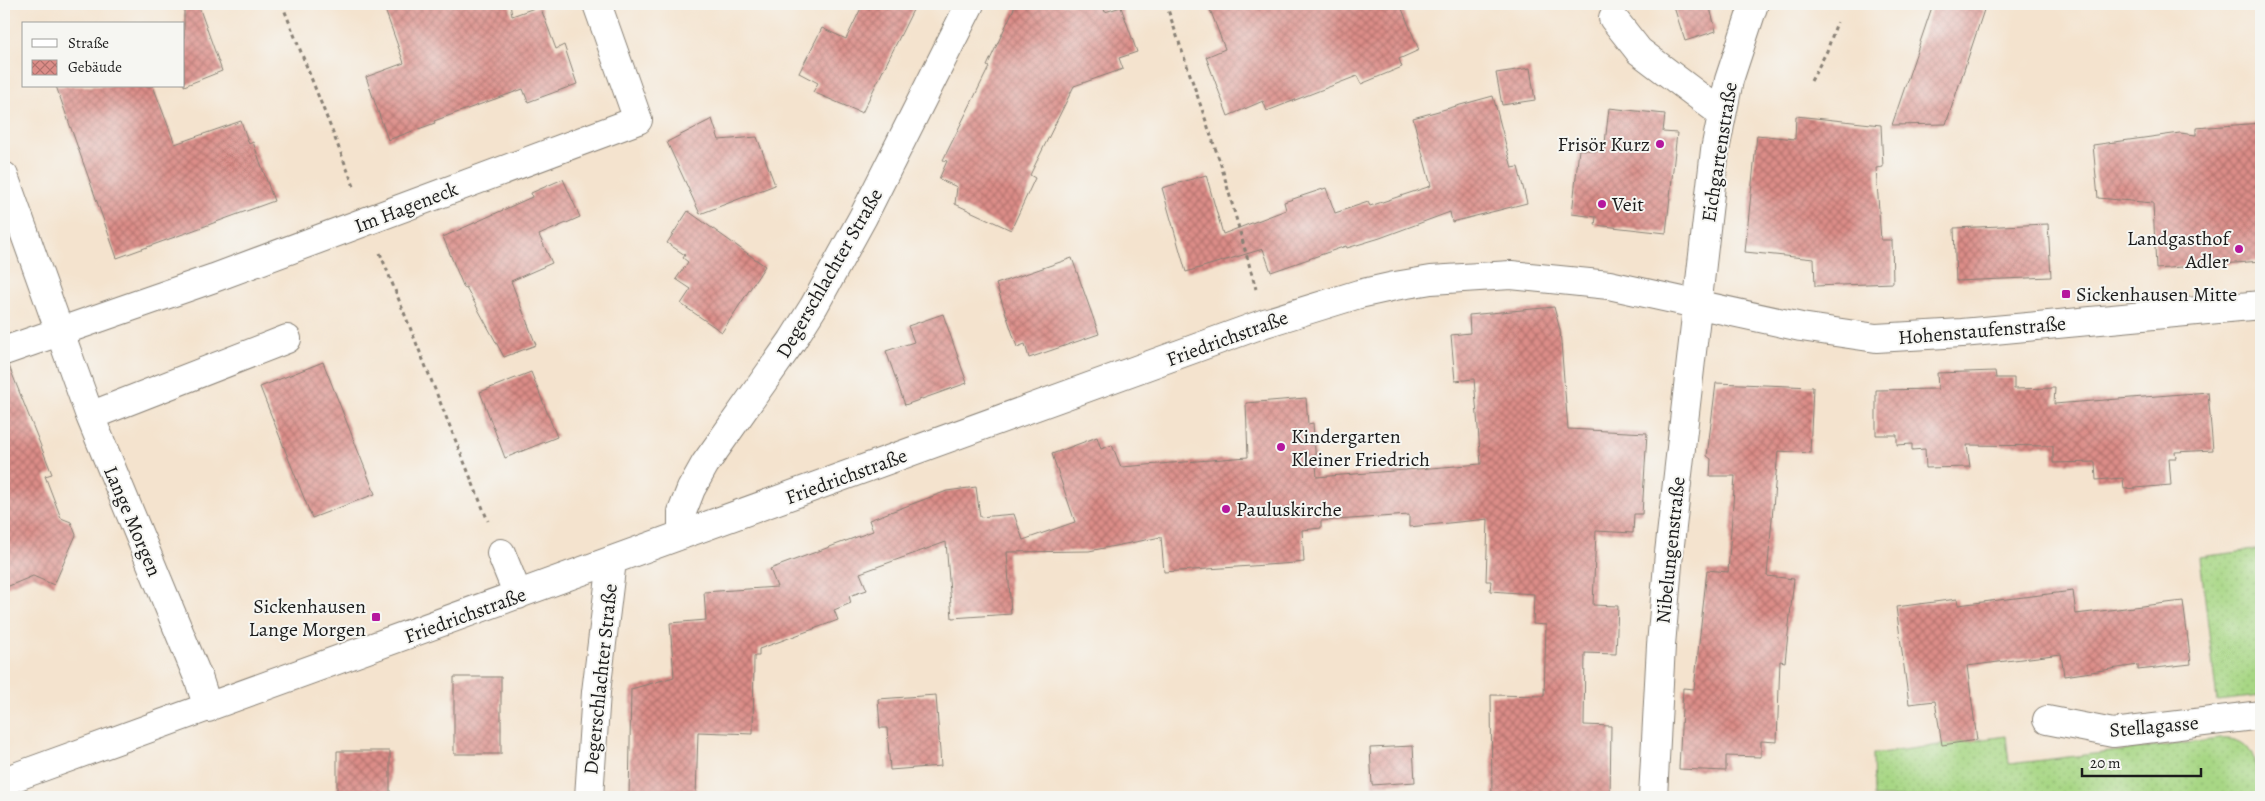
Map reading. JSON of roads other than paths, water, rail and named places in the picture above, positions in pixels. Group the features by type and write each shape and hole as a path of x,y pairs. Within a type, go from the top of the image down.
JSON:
{"street":[{"name":"Im Hageneck","path":"58,333 367,222 638,120 597,4"},
{"name":"Degerschlachter Straße","path":"682,535 682,512 690,489 814,306 863,217 970,4"},
{"name":"Eichgartenstraße","path":"1702,305 1721,113 1754,4"},
{"path":"1613,18 1639,51 1721,113"},
{"name":"Lange Morgen","path":"4,176 58,333 90,416 199,680 208,708"},
{"name":"Friedrichstraße","path":"4,781 1265,323 1359,294 1431,280 1511,275 1582,282 1702,305"},
{"name":"Hohenstaufenstraße","path":"1702,305 1801,327 1876,338 1928,336 2261,304"},
{"name":"Nibelungenstraße","path":"1653,797 1661,645 1669,553 1702,305"},
{"path":"4,351 58,333"},
{"path":"90,416 287,339"},
{"path":"501,553 518,595"},
{"name":"Degerschlachter Straße","path":"589,797 596,692 612,561"},
{"name":"Stellagasse","path":"2047,720 2113,733 2261,715"}],"place":[{"name":"Frisör Kurz","path":"1660,144"},
{"name":"Veit","path":"1602,204"},
{"name":"Landgasthof Adler","path":"2239,249"},
{"name":"Sickenhausen Mitte","path":"2066,294"},
{"name":"Kindergarten Kleiner Friedrich","path":"1281,447"},
{"name":"Pauluskirche","path":"1226,509"},
{"name":"Sickenhausen Lange Morgen","path":"376,617"}]}
